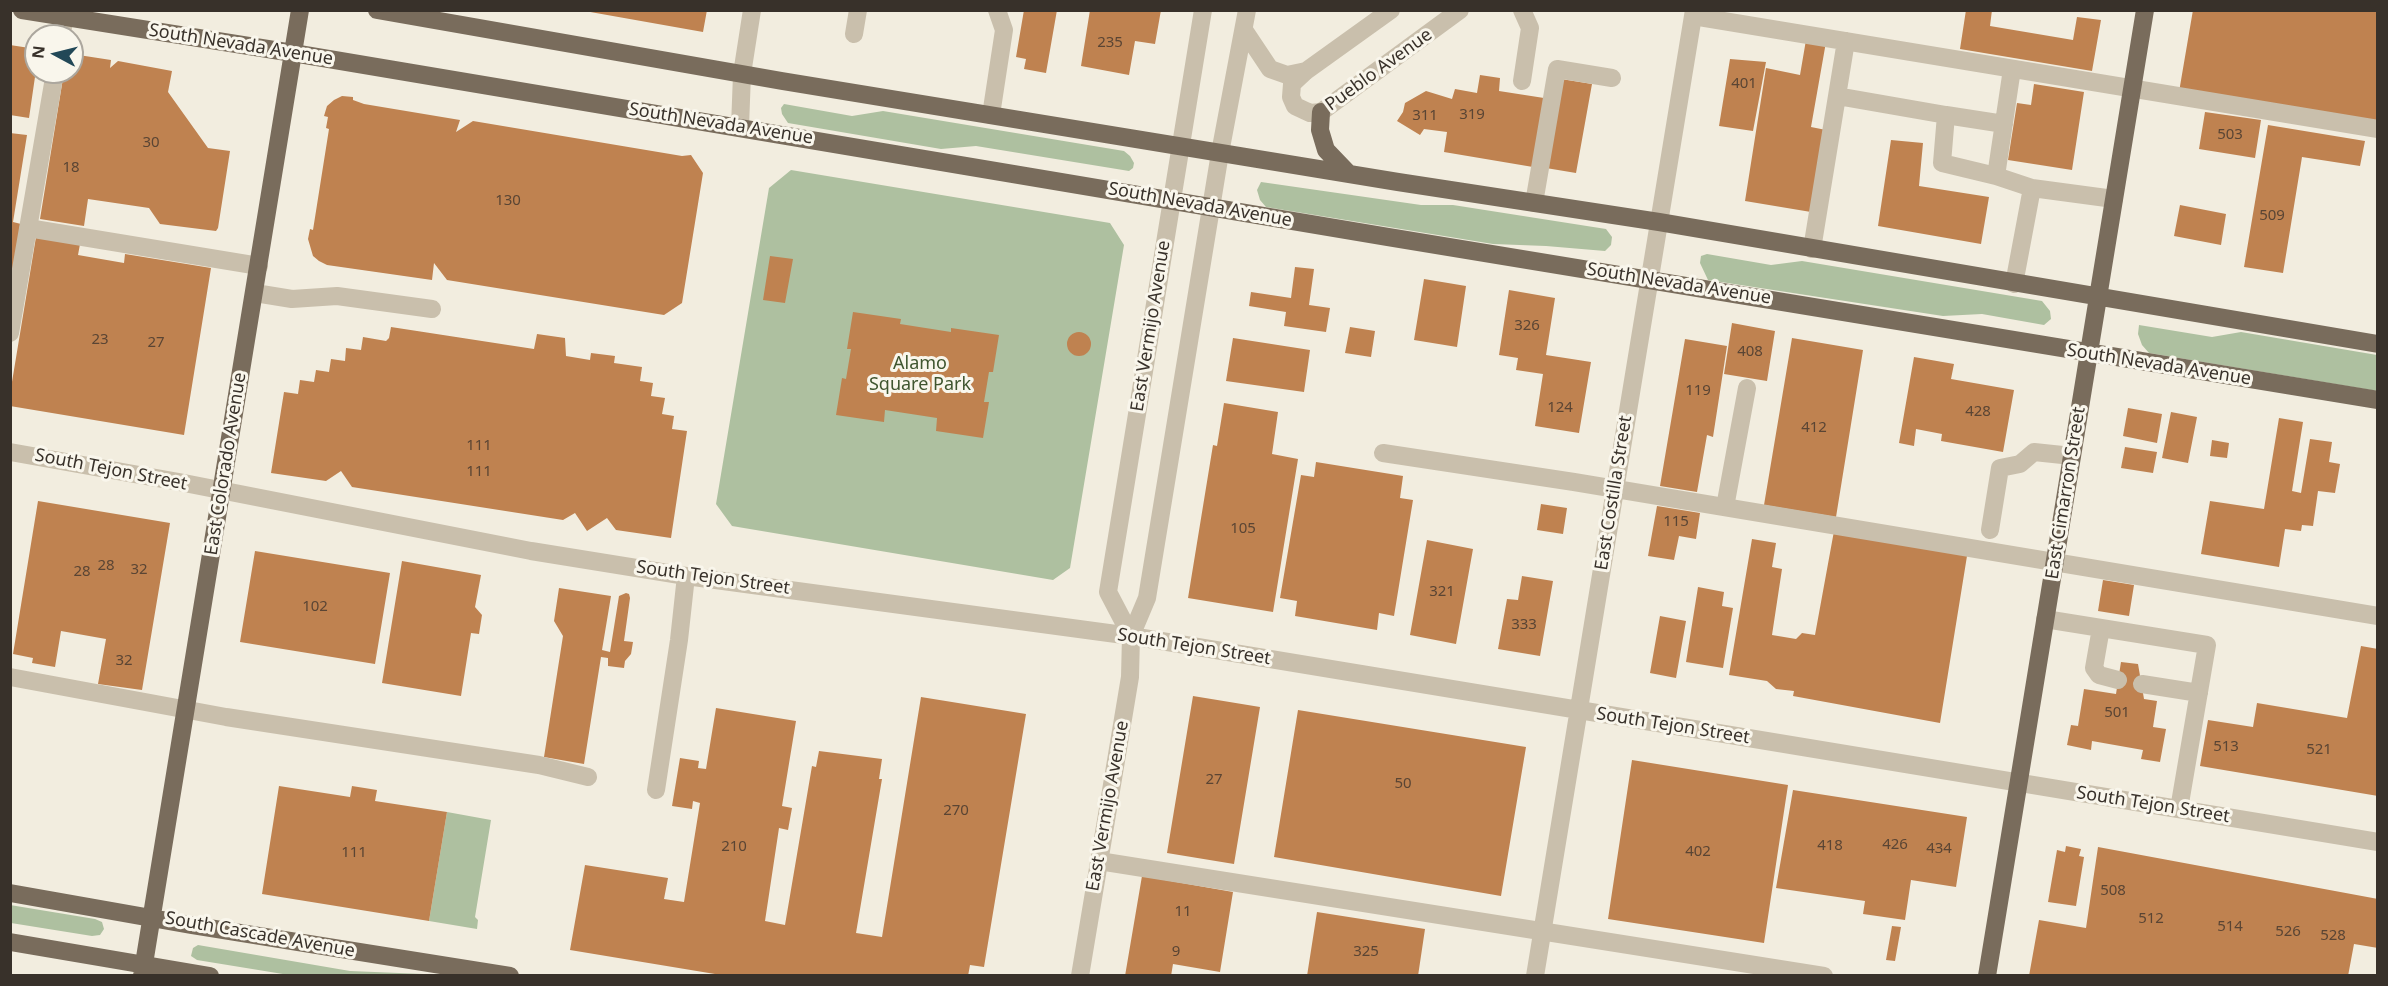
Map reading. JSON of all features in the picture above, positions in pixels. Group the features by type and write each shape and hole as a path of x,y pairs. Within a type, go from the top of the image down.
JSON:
{"main road":[{"name":"South Nevada Avenue","path":"22,10 293,52 2088,354 2378,400"},
{"name":"East Colorado Avenue","path":"143,970 300,10"},
{"path":"376,10 742,74 1349,174 1659,222 2378,344"},
{"name":"East Cimarron Street","path":"1987,975 2145,10"},
{"path":"1321,112 1320,130 1326,150 1349,174"},
{"name":"South Cascade Avenue","path":"10,893 151,916 191,925 510,975"},
{"path":"10,942 143,970 210,975"}],"street":[{"path":"741,127 742,74 752,10"},
{"path":"854,34 858,10"},
{"path":"991,115 1004,30 997,10"},
{"name":"East Vermijo Avenue","path":"1131,636 1107,592 1203,10"},
{"name":"East Vermijo Avenue","path":"1080,975 1130,677 1131,636 1147,598 1220,153 1247,10"},
{"name":"Pueblo Avenue","path":"1390,10 1306,71 1292,84 1291,97 1296,106 1310,113 1321,112 1460,10"},
{"path":"1522,10 1530,28 1522,81"},
{"path":"1693,13 2132,90 2378,129"},
{"name":"East Costilla Street","path":"1535,975 1693,13"},
{"path":"64,24 65,18"},
{"path":"1244,30 1270,69 1287,75 1306,71"},
{"path":"1812,249 1846,41"},
{"path":"1534,203 1557,69 1612,78"},
{"path":"1996,176 2012,69"},
{"path":"10,333 53,84"},
{"path":"1837,96 2004,124"},
{"path":"1946,115 1942,163 1996,176 2032,188 2114,199"},
{"path":"2014,284 2032,188"},
{"path":"28,228 259,266"},
{"path":"255,293 292,299 337,296 432,309"},
{"path":"1725,507 1747,388"},
{"name":"South Tejon Street","path":"10,452 531,551 686,576 1131,636 2378,842"},
{"path":"1990,530 2000,468 2020,464 2034,452 2072,456"},
{"path":"1383,453 1725,507 2378,616"},
{"path":"656,790 680,640 686,576"},
{"path":"2045,619 2207,645 2179,809"},
{"path":"2101,628 2094,668 2099,675 2118,680"},
{"path":"10,677 186,709 539,765 588,777"},
{"path":"2142,684 2199,693"},
{"path":"1099,861 1824,975"}],"green space":[{"path":"784,104 852,116 883,111 1124,151 1134,163 1133,168 1129,171 976,146 941,149 788,123 782,114 781,108"},
{"name":"Alamo Square Park","path":"791,170 1110,223 1124,245 1070,568 1053,580 732,526 716,504 769,188"},
{"path":"1261,182 1421,205 1453,205 1606,229 1612,237 1611,245 1605,251 1493,244 1266,207 1260,200 1257,190"},
{"path":"1707,254 1771,265 1802,261 2042,301 2050,311 2051,319 2044,325 1982,314 1943,316 1708,280 1700,263 1701,256"},
{"path":"2139,325 2212,337 2241,332 2377,355 2377,391 2149,353 2142,345 2138,334"},
{"path":"447,812 491,820 475,917 478,920 477,929 429,921"},
{"path":"10,905 95,919 102,922 104,929 100,935 92,936 11,923"},
{"path":"198,945 350,971 448,975 289,975 197,960 191,956 193,948"}],"building":[{"path":"579,10 707,10 703,32"},
{"path":"1024,10 1057,10 1046,73 1024,69 1026,59 1016,57"},
{"path":"1090,10 1161,10 1155,44 1135,41 1129,75 1081,66"},
{"path":"1966,10 1992,10 1990,26 2073,40 2077,17 2101,20 2092,71 1960,49"},
{"path":"2193,10 2378,10 2378,124 2179,92"},
{"path":"1806,40 1826,42 1811,127 1826,130 1811,212 1745,201 1766,68 1800,75"},
{"path":"10,45 24,47 24,84 34,84 29,118 10,115"},
{"path":"84,56 111,60 110,68 118,61 172,71 168,92 208,148 230,151 216,231 160,224 149,208 88,199 84,226 40,219 62,84 84,84"},
{"path":"1730,59 1766,62 1753,131 1719,126"},
{"path":"1480,75 1500,78 1499,91 1544,98 1533,167 1444,152 1447,132 1424,129 1420,135 1397,121 1403,112 1405,103 1426,91 1452,99 1455,89 1477,93"},
{"path":"1561,79 1592,84 1576,173 1546,168"},
{"path":"2034,84 2084,92 2072,170 2008,160 2017,103 2031,105"},
{"path":"342,96 353,97 353,100 364,104 460,120 456,132 473,121 682,156 691,155 703,173 682,303 664,315 447,280 434,263 432,280 327,265 319,261 313,256 308,239 310,229 313,230 329,129 326,128 328,117 324,116 327,106"},
{"path":"2205,112 2261,120 2255,158 2199,149"},
{"path":"2268,125 2365,141 2360,166 2302,157 2283,273 2244,267"},
{"path":"10,133 27,135 13,222 21,224 13,272 10,271"},
{"path":"1891,140 1923,143 1919,186 1989,197 1981,244 1878,226"},
{"path":"2180,205 2226,214 2221,245 2174,236"},
{"path":"36,237 80,244 78,255 124,263 125,254 211,268 184,435 10,406 10,394"},
{"path":"770,256 793,259 785,303 763,300"},
{"path":"1295,267 1314,269 1309,305 1330,308 1326,332 1284,326 1286,312 1249,306 1251,292 1291,298"},
{"path":"1424,279 1466,286 1457,347 1414,340"},
{"path":"1509,290 1555,298 1546,355 1591,362 1579,433 1535,426 1543,374 1516,370 1518,358 1499,355"},
{"path":"853,312 901,319 900,324 951,332 951,328 999,335 993,372 989,372 984,402 989,402 983,438 936,431 937,418 885,410 884,422 836,415 842,378 846,379 851,349 847,349"},
{"path":"1732,323 1775,331 1767,381 1724,374"},
{"path":"391,327 534,349 537,334 565,338 566,356 590,360 591,353 615,356 614,363 642,367 640,381 653,383 651,396 665,398 662,414 674,416 672,429 687,431 671,538 616,530 607,518 587,531 575,513 563,520 352,487 341,471 326,481 271,473 284,392 298,394 300,380 314,382 316,370 329,372 331,359 345,361 346,348 361,350 363,337 386,341 389,338"},
{"path":"1350,327 1375,331 1371,357 1345,353"},
{"path":"1079,332 1088,335 1091,344 1088,353 1079,356 1070,353 1067,344 1070,335"},
{"path":"1233,338 1310,350 1304,392 1226,381"},
{"path":"1792,338 1863,350 1836,517 1764,505"},
{"path":"1685,339 1727,346 1713,437 1707,435 1697,492 1660,486"},
{"path":"1914,357 1954,364 1951,379 2014,390 2003,452 1941,441 1942,434 1916,429 1914,446 1899,443"},
{"path":"1224,403 1278,412 1272,454 1298,459 1273,612 1188,598 1213,445 1217,446"},
{"path":"2128,408 2162,414 2157,443 2123,436"},
{"path":"2171,412 2197,417 2188,463 2162,458"},
{"path":"2279,418 2303,422 2292,491 2301,493 2310,439 2332,442 2329,462 2340,464 2335,493 2318,491 2313,526 2302,525 2301,531 2285,529 2279,567 2201,554 2210,501 2264,509"},
{"path":"2212,440 2229,443 2227,458 2210,456"},
{"path":"2125,447 2157,452 2153,473 2121,468"},
{"path":"1316,462 1403,476 1400,498 1413,500 1394,616 1379,613 1377,630 1295,616 1297,601 1280,598 1301,475 1314,477"},
{"path":"38,501 170,523 142,690 98,684 106,639 61,631 55,667 32,663 33,658 13,654"},
{"path":"1541,504 1567,508 1563,534 1537,530"},
{"path":"1657,506 1700,513 1696,539 1679,536 1674,560 1648,556"},
{"path":"1834,531 1967,556 1940,723 1793,696 1794,691 1776,689 1767,681 1729,675 1752,539 1776,543 1772,567 1782,569 1772,635 1796,639 1802,633 1815,635"},
{"path":"1427,540 1473,549 1456,644 1410,635"},
{"path":"255,551 390,573 375,664 240,642"},
{"path":"402,561 481,575 475,607 482,615 479,634 471,633 461,696 382,683"},
{"path":"1522,576 1553,581 1540,656 1498,649 1507,599 1518,600"},
{"path":"2103,580 2134,585 2129,616 2098,611"},
{"path":"1698,587 1724,592 1722,606 1733,608 1723,668 1686,662"},
{"path":"559,588 611,596 602,650 610,652 619,596 626,593 630,598 624,641 633,642 631,654 625,661 624,668 608,666 608,658 601,657 584,764 544,757 563,636 554,621"},
{"path":"1660,616 1686,621 1676,678 1650,673"},
{"path":"2361,646 2378,649 2378,796 2200,766 2208,720 2253,727 2257,703 2347,718"},
{"path":"2121,662 2138,664 2144,699 2157,701 2153,727 2166,729 2160,762 2141,759 2143,750 2092,741 2091,750 2067,745 2071,725 2078,726 2084,689 2116,694"},
{"path":"1193,696 1260,707 1234,864 1167,853"},
{"path":"921,697 1026,714 984,967 970,965 968,976 727,976 570,950 585,865 668,878 664,899 684,902 700,803 693,801 692,809 672,806 680,758 699,761 698,768 706,769 716,708 796,721 782,806 792,808 788,830 779,828 765,921 785,925 812,766 816,767 819,751 882,759 879,779 882,779 856,933 882,937"},
{"path":"1298,710 1526,747 1501,896 1274,857"},
{"path":"1632,760 1788,785 1764,943 1608,919"},
{"path":"279,786 350,797 352,786 377,790 375,801 447,812 429,921 262,894"},
{"path":"1793,790 1967,817 1956,887 1911,880 1905,920 1863,914 1865,901 1776,888"},
{"path":"2066,846 2081,849 2079,856 2084,857 2076,906 2048,902 2057,850 2065,852"},
{"path":"2098,847 2378,899 2378,948 2354,944 2348,976 2029,976 2039,920 2086,928"},
{"path":"1142,876 1233,892 1220,972 1173,964 1171,976 1125,976"},
{"path":"1317,912 1425,929 1418,976 1307,976"},
{"path":"1892,926 1901,927 1895,961 1886,960"}]}
